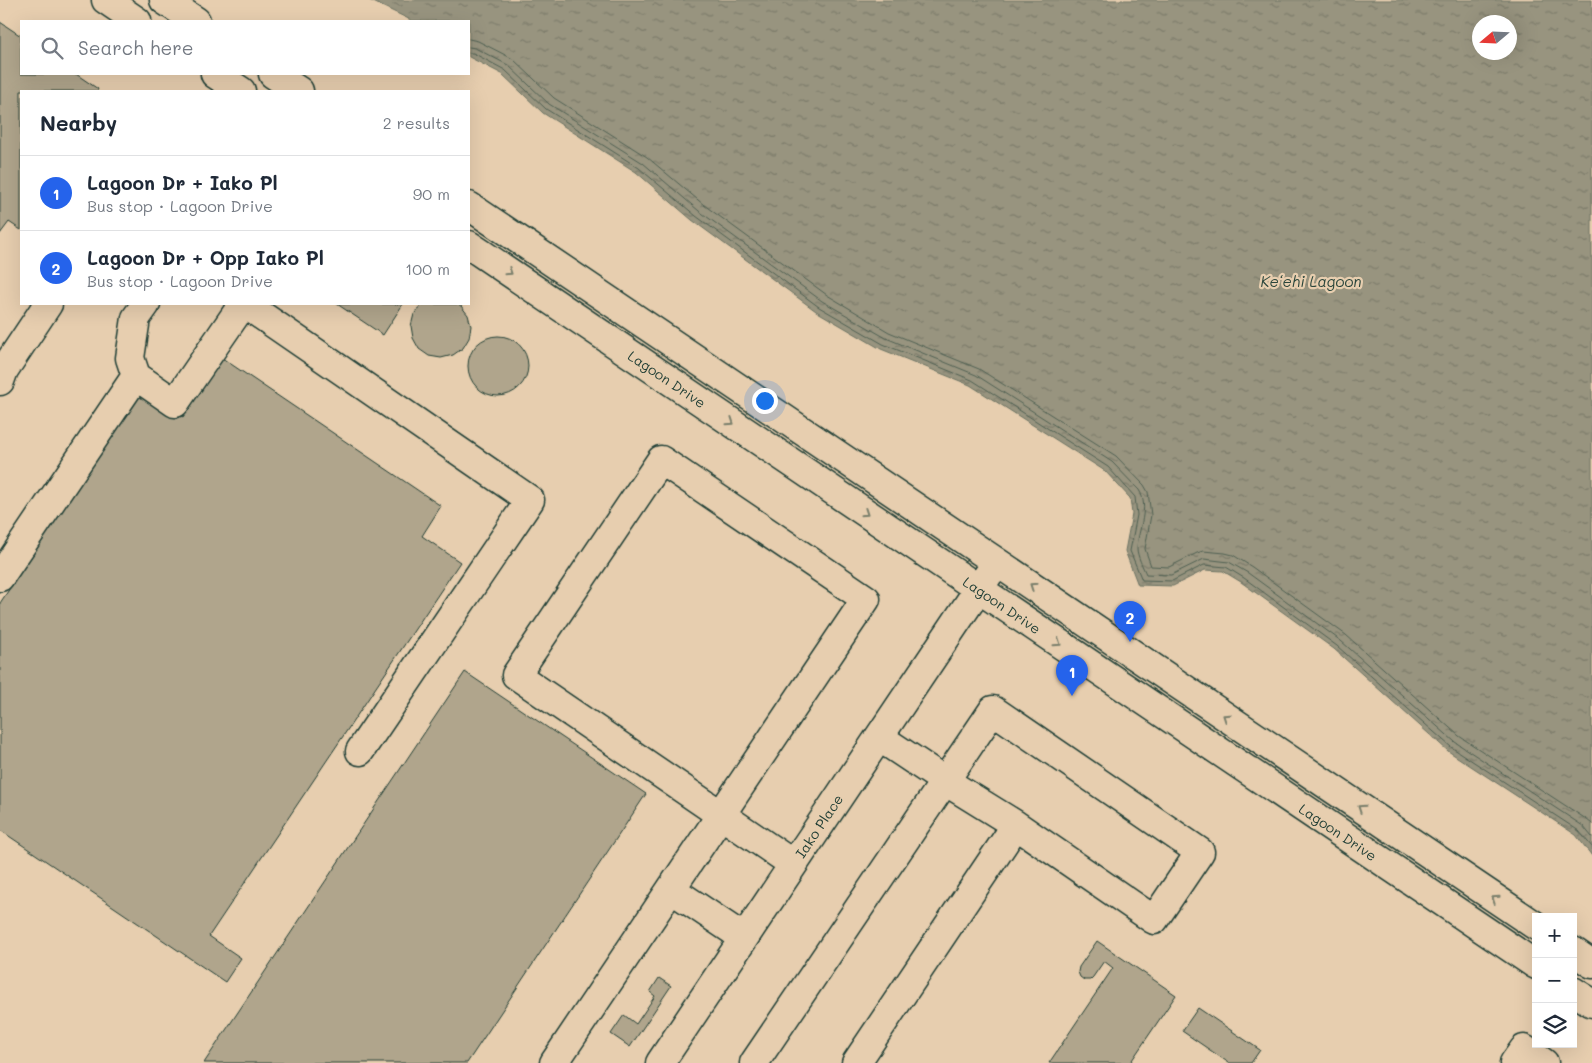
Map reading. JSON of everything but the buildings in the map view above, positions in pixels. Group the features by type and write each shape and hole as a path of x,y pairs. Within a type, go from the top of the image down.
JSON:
{"street":[{"path":"106,0 136,20"},
{"path":"164,0 194,20"},
{"path":"217,75 239,90"},
{"path":"470,207 1532,923"},
{"name":"Lagoon Drive","path":"470,246 1532,962"},
{"path":"0,381 4,370 47,305"},
{"path":"141,311 130,358 136,376 176,403 243,305"},
{"path":"245,305 530,500 360,751"},
{"path":"0,577 136,376"},
{"path":"554,1063 721,815 866,599 661,460 516,675 721,815 793,864"},
{"name":"Iako Place","path":"660,1063 997,562"},
{"path":"754,1063 945,782 993,710 1200,852 1154,920 1016,825 945,782 879,737"},
{"path":"856,1063 1016,825"},
{"path":"671,889 744,938"},
{"path":"1577,954 1592,964"},
{"path":"1577,994 1592,1003"},
{"path":"1514,1063 1524,1049 1544,1063"}],"water":[{"name":"Keʻehi Lagoon","path":"369,0 1592,0 1592,856 1576,835 1448,751 1334,649 1223,571 1205,570 1173,586 1138,585 1125,551 1132,514 1130,498 1105,471 970,385 881,349 816,311 692,220 636,172 543,113 502,74 470,58 470,20 411,20"}],"place":[{"name":"Lagoon Dr + Opp Iako Pl","path":"1130,642"},
{"name":"Lagoon Dr + Iako Pl","path":"1072,696"}]}
